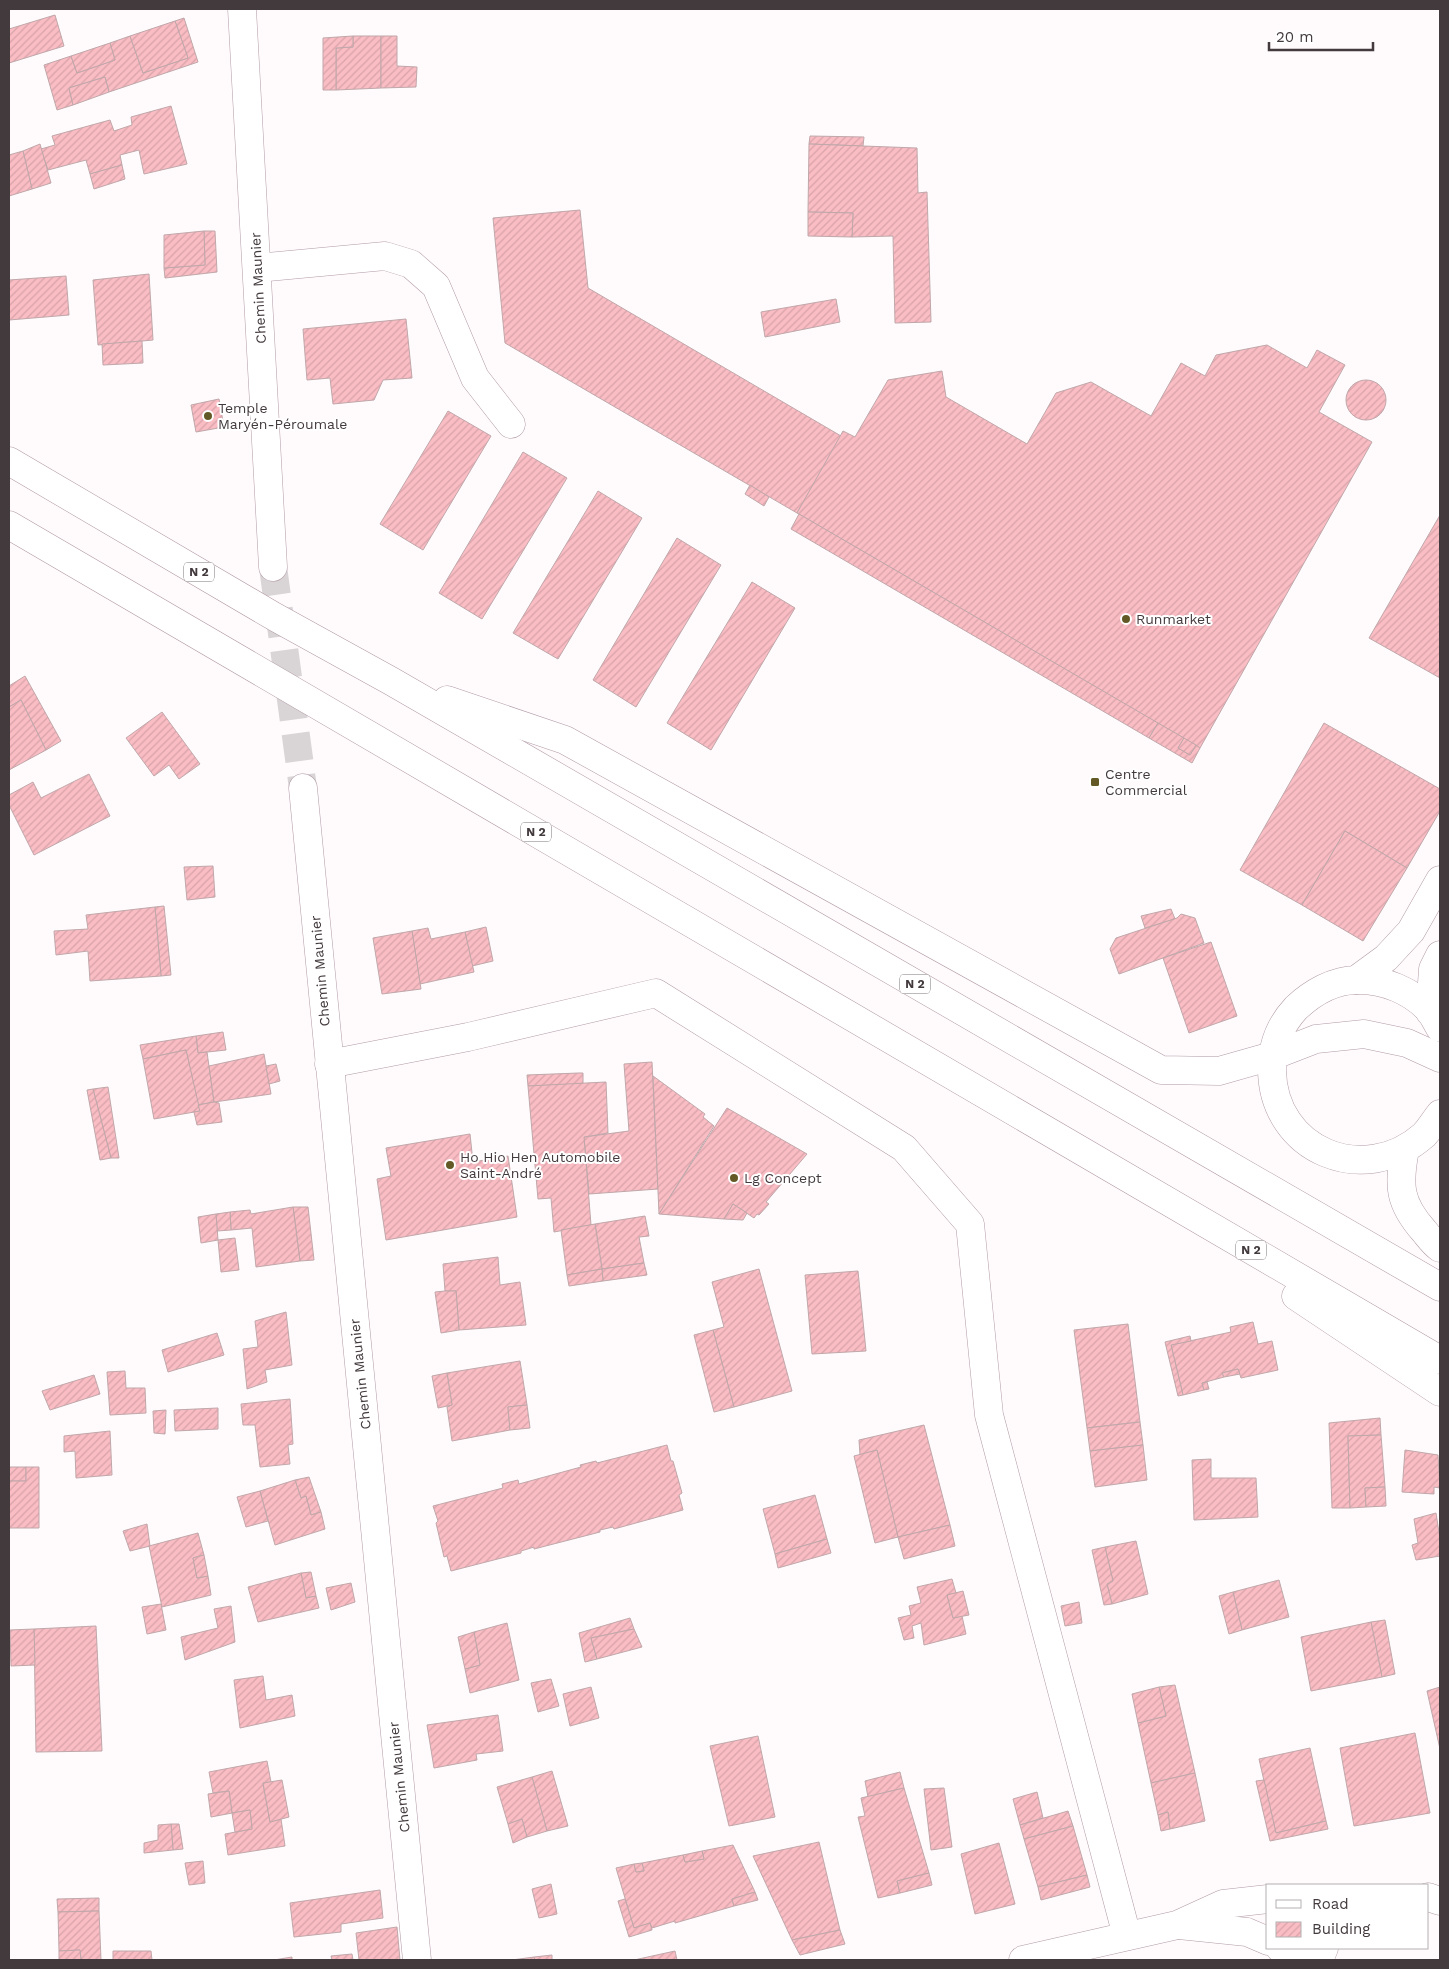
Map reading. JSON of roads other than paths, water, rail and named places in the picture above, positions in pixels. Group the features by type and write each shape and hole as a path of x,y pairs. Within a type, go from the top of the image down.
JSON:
{"main road":[{"name":"Chemin Maunier","path":"242,9 273,567"},
{"path":"257,268 385,256 411,264 436,286 475,378 511,424"},
{"name":"N 2","path":"9,461 275,617 391,681 1104,1091 1440,1287"},
{"name":"N 2","path":"9,525 1440,1360"},
{"path":"391,681 565,740 1161,1070 1219,1070 1272,1056 1316,1039 1364,1034 1407,1043 1440,1058"},
{"name":"Chemin Maunier","path":"303,788 417,1960"},
{"path":"1356,980 1386,958 1411,931 1440,880"},
{"path":"1435,1020 1433,969 1440,955"},
{"path":"1435,1020 1409,993 1384,983 1356,980 1328,986 1307,998 1290,1015 1276,1040 1272,1056 1272,1085 1281,1113 1298,1135 1322,1152 1349,1160 1378,1159 1405,1149 1425,1134 1440,1114"},
{"path":"329,1064 468,1037 656,992 904,1148 970,1224 989,1415 1127,1936"},
{"path":"1062,1140 1440,1392"},
{"path":"1405,1149 1401,1173 1402,1194 1410,1216 1440,1248"},
{"path":"1023,1960 1178,1925 1223,1904 1266,1899"},
{"path":"1178,1925 1247,1932 1266,1940"},
{"path":"1282,1949 1301,1960"}],"tunnel":[{"path":"273,567 303,788"}],"place":[{"name":"Temple Maryén-Péroumale","path":"208,416"},
{"name":"Runmarket","path":"1126,619"},
{"name":"Centre Commercial","path":"1095,782"},
{"name":"Ho Hio Hen Automobile Saint-André","path":"450,1165"},
{"name":"Lg Concept","path":"734,1178"}]}
